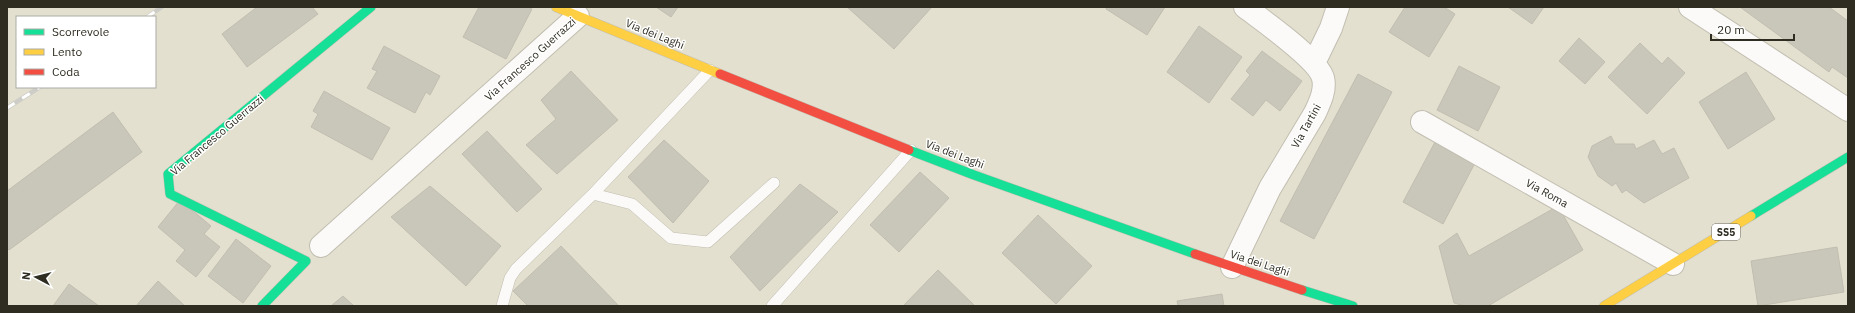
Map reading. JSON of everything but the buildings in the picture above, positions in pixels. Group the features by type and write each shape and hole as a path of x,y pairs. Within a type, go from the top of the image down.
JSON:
{"street":[{"name":"Via Francesco Guerrazzi","path":"262,306 306,261 170,194 168,174 371,7"},
{"name":"Via dei Laghi","path":"556,7 974,175 1232,267 1353,306"},
{"name":"Via Tartini","path":"1232,267 1270,188 1320,103 1324,88 1323,77 1314,63 1245,7"},
{"path":"1314,63 1331,28 1338,7"},
{"path":"1690,7 1848,110"},
{"name":"Via Francesco Guerrazzi","path":"321,246 578,16"},
{"name":"Via Roma","path":"1422,122 1673,264"},
{"name":"SS5","path":"1604,306 1848,157"}],"lane":[{"path":"502,306 510,278 516,269 593,194 710,70"},
{"path":"772,306 911,150"},
{"path":"593,194 632,204 671,238 708,242 774,183"}],"railway":[{"path":"148,16 162,7"},
{"path":"7,108 38,88"}],"traffic: fast":[{"path":"262,306 306,261 170,194 168,174 371,7"},
{"path":"909,150 974,175 1195,254"},
{"path":"1751,216 1848,157"},
{"path":"1302,290 1353,306"}],"traffic: slow":[{"path":"556,7 720,74"},
{"path":"1604,306 1751,216"}],"traffic: jam":[{"path":"720,74 909,150"},
{"path":"1195,254 1302,290"}]}
